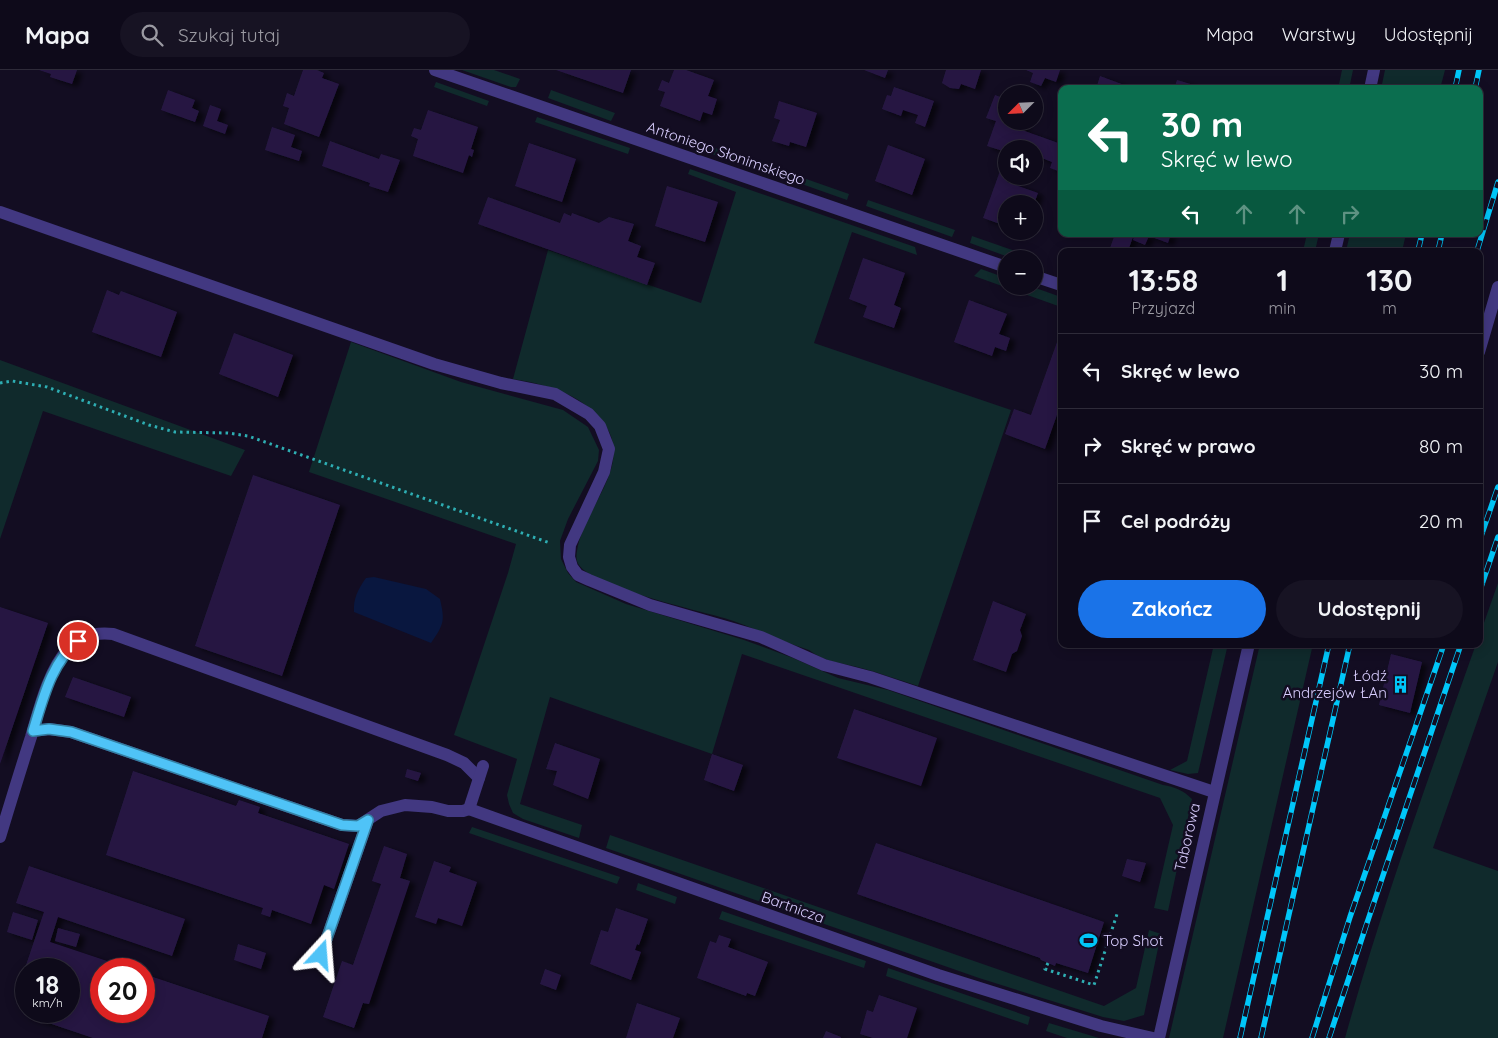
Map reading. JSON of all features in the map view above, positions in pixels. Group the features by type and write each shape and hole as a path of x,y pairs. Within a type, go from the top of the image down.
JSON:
{"street":[{"name":"Antoniego Słonimskiego","path":"435,70 998,264"},
{"path":"1371,85 1374,70"},
{"path":"0,212 434,364 501,383 555,394 589,414 600,426 609,449 604,472 582,517 569,550 572,567 578,575 650,605 761,637 824,665 879,680 1214,792"},
{"path":"1043,279 1058,284"},
{"path":"1483,338 1498,287"},
{"path":"0,837 44,694 59,661 68,649 91,634 113,634 447,755 481,772 469,809 448,811 405,804 381,811 358,826 342,825 71,732 49,729 33,731"},
{"name":"Taborowa","path":"1158,1038 1247,648"},
{"name":"Bartnicza","path":"469,809 938,975 1101,1026 1153,1038"},
{"path":"321,955 368,820"}],"path":[{"path":"0,383 12,381 48,387 149,425 175,432 228,433 248,436 569,550"},
{"path":"1048,963 1045,969 1094,985 1118,910"}],"green space":[{"path":"462,70 494,70 520,79 516,87 511,87"},
{"path":"1342,70 1353,70 1350,85 1339,85"},
{"path":"1385,70 1445,70 1441,85 1382,85"},
{"path":"436,82 489,101 487,106 434,87"},
{"path":"551,90 615,113 611,121 548,98"},
{"path":"537,117 630,148 628,154 535,122"},
{"path":"653,126 738,156 732,161 651,133"},
{"path":"755,161 849,194 847,200 756,168"},
{"path":"690,169 915,247 917,255 852,232 814,343 1011,410 918,686 868,670 827,660 809,650 724,618 670,604 624,589 588,573 577,562 576,558 582,533 607,481 612,464 613,447 608,430 595,413 577,399 546,386 513,379 548,250 701,303 736,192 688,174"},
{"path":"868,200 955,230 952,237 866,206"},
{"path":"972,236 1012,250 998,250 998,253 970,243"},
{"path":"1306,237 1318,237 1316,248 1304,248"},
{"path":"1349,237 1405,237 1403,248 1347,248"},
{"path":"981,269 998,275 998,285 974,276"},
{"path":"1043,291 1058,296 1058,306 1027,295 1043,295"},
{"path":"351,342 461,382 563,410 588,427 599,450 598,461 568,519 560,541 561,559 568,573 576,582 626,604 744,640 793,658 838,678 888,690 1185,793 1192,799 1168,911 1154,908 1173,825 1160,798 742,654 712,754 550,697 520,804 582,825 579,838 523,819 513,813 507,795 517,759 454,735 516,544 309,472"},
{"path":"0,360 245,450 231,476 43,411 0,539"},
{"path":"1498,583 1498,662 1433,848 1498,871 1498,1038 1345,1038 1359,988 1407,840 1475,648 1483,648 1483,626"},
{"path":"1213,648 1227,648 1198,773 1188,774 1170,770 1187,761"},
{"path":"1259,648 1312,648 1223,1038 1169,1038"},
{"path":"472,827 620,877 617,884 469,833"},
{"path":"610,835 1104,1006 1136,988 1149,930 1161,934 1144,1015 1124,1021 1103,1017 979,978 606,848"},
{"path":"638,883 677,897 675,904 636,890"},
{"path":"722,911 866,961 864,968 719,919"},
{"path":"888,968 1030,1017 1028,1025 886,976"},
{"path":"1049,1023 1099,1038 1067,1038 1046,1031"}],"water":[{"path":"374,577 426,589 440,599 443,618 439,631 431,643 354,612 355,598 361,586 366,578"}],"building":[{"path":"39,70 77,70 72,84 50,77 51,74"},
{"path":"303,70 317,70 324,73 322,78 339,84 319,137 284,124 289,108 283,106 287,93 294,96"},
{"path":"556,70 631,70 623,93"},
{"path":"674,70 686,70 714,80 708,96 717,99 712,115 703,112 700,121 660,106 665,92 658,90 662,80 669,83"},
{"path":"864,70 888,70 885,78"},
{"path":"946,70 981,70 975,89 961,84 959,89 950,88 942,83"},
{"path":"1026,70 1060,70 1056,82 1045,78 1042,85 1030,82 1033,73"},
{"path":"1100,76 1124,85 1097,85"},
{"path":"1177,80 1194,85 1175,85"},
{"path":"894,87 934,101 925,127 915,123 918,115 903,110 901,116 882,109 887,95 891,96"},
{"path":"168,90 195,100 192,108 199,111 195,122 161,110"},
{"path":"995,95 998,96 998,130 1022,130 1058,143 1058,171 1050,168 1052,162 1043,158 1043,140 998,140 998,149 987,146 996,121 986,118"},
{"path":"779,101 817,113 806,147 790,142 789,146 772,141 780,120 774,118"},
{"path":"210,105 221,109 217,121 228,125 225,134 203,126"},
{"path":"428,110 478,127 471,149 474,150 472,157 469,155 463,173 413,156 418,139 411,136 414,128 421,130"},
{"path":"272,127 295,135 291,147 302,151 299,161 265,150"},
{"path":"330,141 379,159 381,154 400,160 388,192 369,186 370,183 322,166"},
{"path":"529,143 576,159 562,202 515,186"},
{"path":"888,145 925,159 912,195 875,181"},
{"path":"998,177 998,185 1015,185 1038,193 1037,195 998,195 998,223 983,218"},
{"path":"667,186 718,202 705,242 655,226"},
{"path":"488,197 560,223 564,213 571,216 572,213 599,223 609,217 634,224 628,241 641,246 637,257 655,263 647,285 478,224"},
{"path":"1114,237 1133,237 1129,248 1110,248"},
{"path":"1134,237 1149,237 1145,245 1133,240"},
{"path":"1152,237 1170,237 1168,243"},
{"path":"863,258 905,273 894,305 901,308 894,328 863,317 867,306 849,299"},
{"path":"107,290 119,295 121,291 177,312 161,357 92,332"},
{"path":"969,300 1007,314 999,334 1010,338 1006,351 995,347 992,356 954,342"},
{"path":"234,333 293,355 278,397 219,374"},
{"path":"1058,339 1058,412 1045,449 1005,434 1014,409 1031,415"},
{"path":"253,475 340,505 282,676 195,646"},
{"path":"993,601 1026,614 1020,630 1022,636 1017,651 1012,654 1006,672 973,660"},
{"path":"0,607 48,623 0,764"},
{"name":"Łódź Andrzejów ŁAn","path":"1391,654 1422,662 1410,713 1379,705"},
{"path":"73,677 131,697 124,717 65,697"},
{"path":"854,709 937,738 921,786 837,758"},
{"path":"555,743 600,759 588,799 553,785 557,771 546,769"},
{"path":"712,754 743,765 734,791 704,780"},
{"path":"407,769 421,773 418,781 405,777"},
{"path":"133,771 236,806 239,800 260,807 258,813 349,844 334,889 324,885 311,924 272,910 270,917 261,914 263,908 106,855"},
{"path":"876,843 1104,922 1088,973 1056,963 1055,966 1040,958 857,894"},
{"path":"384,846 407,854 400,878 410,881 369,1004 363,1003 354,1028 323,1017 342,961 353,965 381,884 372,881"},
{"path":"1127,859 1146,863 1140,882 1122,876"},
{"path":"434,861 451,867 449,872 477,882 462,926 438,918 436,924 415,917"},
{"path":"29,866 185,919 172,956 58,917 50,942 98,958 90,958 90,1023 155,1023 155,978 269,1016 262,1038 93,1038 49,1023 80,1023 80,958 28,958 44,912 16,903"},
{"path":"616,908 648,919 639,945 637,944 635,950 641,952 631,980 590,964 601,930 608,932"},
{"path":"13,912 38,920 32,940 7,932"},
{"path":"58,928 80,934 76,947 55,941"},
{"path":"719,935 731,939 728,947 768,962 755,996 747,993 746,996 697,978 710,941 716,943"},
{"path":"238,944 266,953 261,969 234,960"},
{"path":"545,969 561,975 556,990 540,984"},
{"path":"879,995 917,1008 907,1038 873,1038 860,1034 867,1010 873,1012"},
{"path":"637,1003 680,1018 673,1038 626,1038"},
{"path":"826,1031 841,1037 841,1038 823,1038"}],"railway":[{"path":"1456,85 1459,70"},
{"path":"1476,85 1479,70"},
{"path":"1483,231 1498,182"},
{"path":"1419,248 1421,237"},
{"path":"1439,248 1441,237"},
{"path":"1478,248 1481,237"},
{"path":"1483,530 1498,487"},
{"path":"1483,581 1498,537"},
{"path":"1240,1038 1328,648"},
{"path":"1261,1038 1349,648"},
{"path":"1312,1038 1350,917 1443,648"},
{"path":"1329,1038 1460,648"}],"place":[{"name":"Łódź Andrzejów ŁAn","path":"1401,684"},
{"name":"Top Shot","path":"1089,940"}],"route":[{"path":"78,641 68,649 59,661 44,694 33,731 49,729 71,732 342,825 358,826 368,820 321,955"}]}
